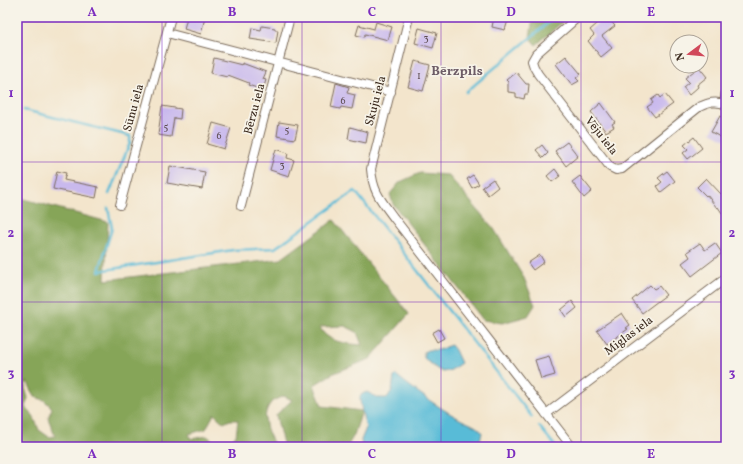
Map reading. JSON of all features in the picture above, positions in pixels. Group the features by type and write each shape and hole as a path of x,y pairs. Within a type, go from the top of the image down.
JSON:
{"street":[{"name":"Sūnu iela","path":"120,205 171,17"},
{"name":"Bērzu iela","path":"241,206 280,62 290,17"},
{"name":"Skuju iela","path":"409,17 371,169 375,191 394,218 546,414"},
{"name":"Vēju iela","path":"578,17 536,54 532,61 538,74 610,167 616,170 622,168 699,107 710,102 725,104 726,91"},
{"path":"167,33 391,92"},
{"name":"Miglas iela","path":"546,414 726,278"},
{"path":"546,414 572,447"}],"green space":[{"path":"533,17 568,17 536,45 530,38"},
{"path":"420,173 448,175 494,229 524,278 535,305 528,316 502,323 483,320 393,204 390,194 400,182"},
{"path":"17,197 108,222 105,280 281,259 334,220 409,314 370,359 332,374 314,385 322,406 362,411 354,435 347,447 284,447 276,415 292,400 284,396 274,400 271,403 267,409 265,420 270,437 276,447 17,447","holes":["345,326 357,332 362,345 344,343 332,339 327,336 320,327","27,381 35,397 44,400 52,408 48,418 55,436 49,437 39,430 33,415 25,407 28,398 25,388","214,414 224,423 230,420 238,420 236,436 226,444 216,443 207,436 191,439 189,434 206,429"]}],"water":[{"path":"451,345 461,363 451,370 443,372 424,358 424,352 426,351 440,350"},
{"path":"396,375 442,408 461,420 478,428 482,433 480,440 474,447 362,447 361,440 366,428 360,396 367,392 378,398 387,398 392,390 394,377"}],"building":[{"path":"187,17 205,17 201,34 184,29"},
{"path":"494,17 509,17 505,30 492,27"},
{"path":"605,17 607,17 615,26 602,36 612,48 601,57 588,41 594,35 590,30"},
{"path":"376,22 392,27 388,40 365,34 364,37 356,35 359,25 374,29"},
{"path":"262,26 275,28 275,30 278,30 276,43 250,39 252,28 261,30"},
{"path":"419,28 437,33 433,48 415,43"},
{"path":"566,56 581,74 576,78 579,81 572,85 556,64"},
{"path":"214,58 242,65 242,63 266,72 263,79 266,80 263,90 248,85 249,83 228,75 227,77 211,73"},
{"path":"415,61 430,65 423,91 408,87"},
{"path":"516,72 526,84 529,84 528,94 525,94 524,99 516,97 516,93 508,92 508,82 506,80"},
{"path":"690,74 705,74 707,77 697,85 698,87 689,95 683,87 689,82 685,78"},
{"path":"336,83 349,87 347,93 355,95 352,109 331,107"},
{"path":"665,94 673,104 655,117 647,107 653,103 651,100 658,95 660,98"},
{"path":"601,103 615,122 612,124 614,127 606,132 591,112"},
{"path":"162,106 181,109 180,119 174,118 171,137 158,135"},
{"path":"720,116 726,119 726,140 711,132"},
{"path":"279,122 298,125 295,139 277,136"},
{"path":"213,123 231,128 224,149 207,144"},
{"path":"350,127 368,132 366,143 348,139"},
{"path":"694,137 702,148 688,159 683,153 688,149 684,145"},
{"path":"567,142 578,156 566,166 555,151"},
{"path":"542,145 548,153 543,158 536,150"},
{"path":"276,149 288,153 287,158 294,160 289,176 270,170"},
{"path":"170,166 205,172 202,189 167,183"},
{"path":"555,169 560,176 552,182 547,176"},
{"path":"57,171 66,173 64,180 98,187 96,198 53,189"},
{"path":"667,171 675,181 661,192 657,186 662,182 658,178"},
{"path":"473,175 479,184 472,188 467,179"},
{"path":"580,176 592,191 584,198 572,182"},
{"path":"706,178 721,194 726,190 726,219 718,207 717,208 707,195 706,196 697,187"},
{"path":"493,179 498,187 488,195 482,187"},
{"path":"700,243 705,250 715,243 722,253 692,276 682,263 690,257 687,252"},
{"path":"540,255 544,262 533,270 528,263"},
{"path":"650,285 654,289 659,286 666,295 642,313 632,300"},
{"path":"572,301 577,308 566,317 561,310"},
{"path":"622,313 630,325 626,328 628,329 607,344 597,330"},
{"path":"439,329 444,338 437,342 432,333"},
{"path":"549,356 555,375 541,379 535,360"}],"waterway":[{"path":"466,92 555,17"},
{"path":"24,110 130,136 130,143 109,194"},
{"path":"108,208 112,228 99,271 233,250 275,248 355,191 532,417"},
{"path":"539,426 556,447"}],"district":[{"name":"Bērzpils","path":"457,72"}]}
